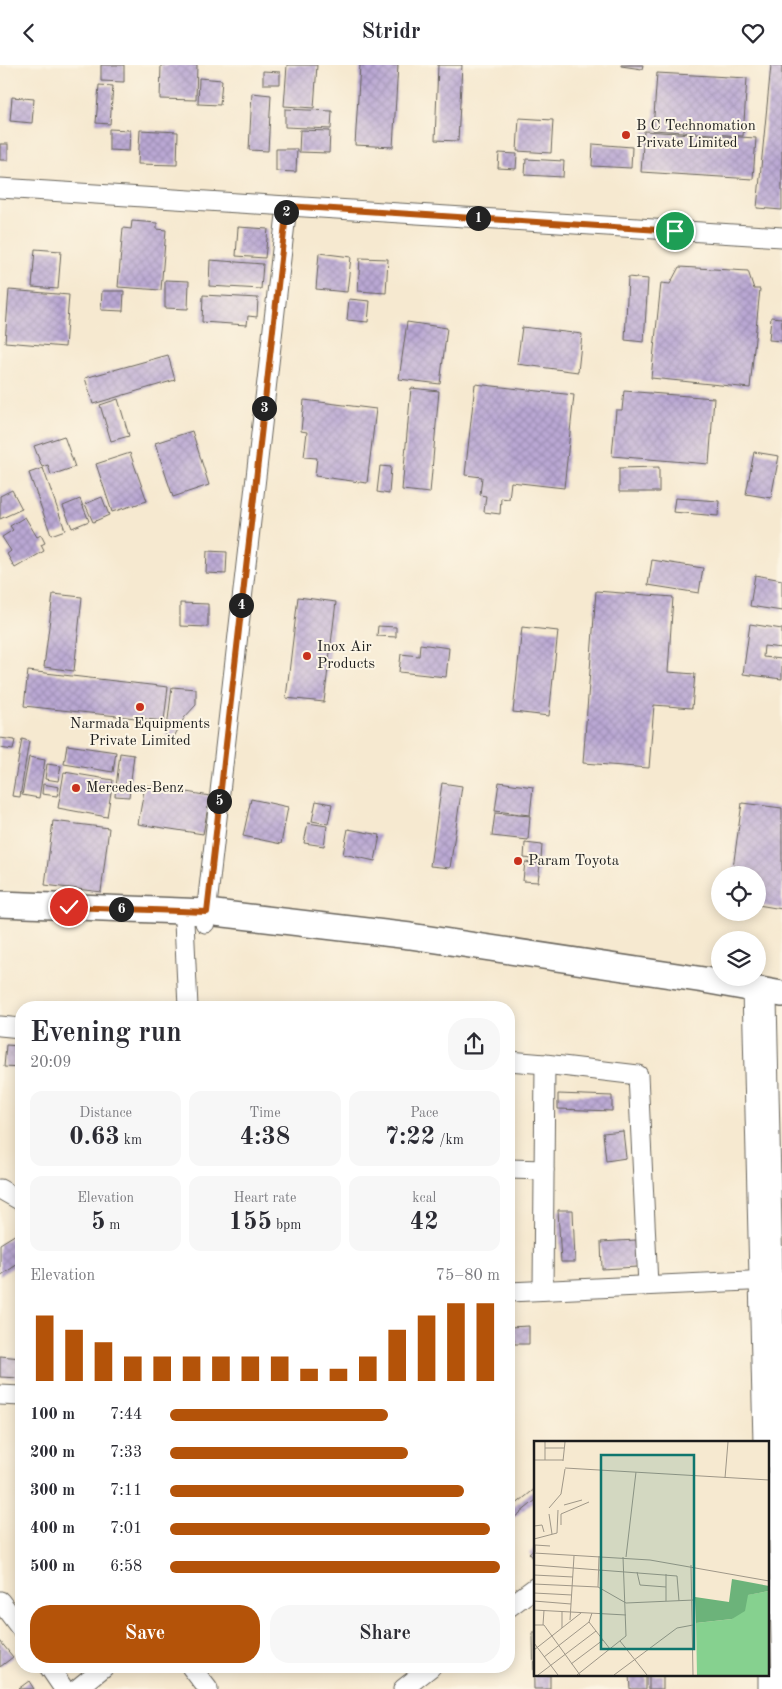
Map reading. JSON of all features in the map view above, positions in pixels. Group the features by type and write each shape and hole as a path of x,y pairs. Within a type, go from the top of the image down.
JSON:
{"main road":[{"path":"0,904 199,919 409,944 767,995"},
{"path":"0,915 199,919"}],"street":[{"path":"0,188 782,237"},
{"path":"189,1001 287,206"},
{"path":"763,1441 767,1280 767,995"},
{"path":"0,1027 15,1028"},
{"path":"515,1062 638,1075 648,1285"},
{"path":"542,1290 545,1064"},
{"path":"515,1169 544,1170"},
{"path":"0,1189 15,1198"},
{"path":"515,1292 767,1280"},
{"path":"767,1280 773,1491 782,1689"},
{"path":"0,1395 15,1396"},
{"path":"515,1603 534,1588"},
{"path":"0,1601 11,1624"},
{"path":"53,1673 64,1689"},
{"path":"77,1689 97,1673"},
{"path":"196,1673 208,1689"},
{"path":"403,1689 423,1673"}],"building":[{"path":"101,65 124,65 124,82 101,81"},
{"path":"161,65 197,65 196,100 160,99"},
{"path":"287,65 317,65 314,108 284,106"},
{"path":"360,65 398,65 393,147 355,145"},
{"path":"438,65 462,65 458,141 435,140"},
{"path":"621,65 643,65 642,69"},
{"path":"771,65 782,65 782,210 757,208"},
{"path":"263,71 280,72 280,84 263,84"},
{"path":"657,73 747,78 743,136 653,130"},
{"path":"199,78 222,80 220,105 198,104"},
{"path":"99,85 113,86 110,124 96,123"},
{"path":"252,93 271,95 268,151 249,150"},
{"path":"12,97 34,99 32,123 10,121"},
{"path":"285,109 332,111 331,129 285,127"},
{"path":"519,118 553,120 551,153 517,151"},
{"path":"109,129 130,130 129,151 109,150"},
{"path":"140,130 178,132 177,165 138,164"},
{"path":"300,130 330,131 329,153 299,152"},
{"path":"644,131 756,138 753,179 641,172"},
{"path":"0,144 8,144 8,160 0,160"},
{"path":"593,144 632,147 631,168 592,166"},
{"path":"276,149 297,149 296,172 276,171"},
{"path":"499,153 517,154 516,169 498,168"},
{"path":"526,159 564,161 563,177 525,175"},
{"path":"132,221 157,223 157,229 166,230 161,290 118,287 123,228 131,229"},
{"path":"238,227 268,229 265,258 236,256"},
{"path":"35,249 61,251 58,289 32,287"},
{"path":"319,253 351,257 347,292 316,289"},
{"path":"360,258 388,259 386,293 358,291"},
{"path":"210,260 263,264 261,289 209,286"},
{"path":"679,267 748,271 754,289 760,289 750,388 651,378 661,283 670,284"},
{"path":"628,277 648,279 644,342 625,340"},
{"path":"165,280 189,281 188,309 165,308"},
{"path":"9,290 69,295 65,347 5,342"},
{"path":"102,291 124,291 123,311 101,310"},
{"path":"203,295 258,298 257,317 248,316 247,325 202,322"},
{"path":"349,299 370,301 368,322 347,320"},
{"path":"771,317 782,318 782,341 769,340"},
{"path":"407,322 447,328 440,384 399,379"},
{"path":"522,327 582,334 578,372 517,364"},
{"path":"168,355 175,380 93,404 85,378"},
{"path":"475,384 574,395 564,488 511,482 509,499 501,498 500,514 484,512 486,496 480,495 482,477 465,475"},
{"path":"411,388 439,391 430,493 402,490"},
{"path":"624,391 714,398 709,464 612,456 616,410 622,410"},
{"path":"118,399 129,436 111,441 100,405"},
{"path":"304,400 376,409 367,483 315,476 317,458 304,457 307,432 301,431"},
{"path":"192,431 209,485 173,497 155,443"},
{"path":"64,436 75,467 51,475 48,465 42,467 34,446"},
{"path":"754,452 779,456 771,498 746,494"},
{"path":"130,453 147,501 112,512 96,464"},
{"path":"380,466 391,467 389,494 377,492"},
{"path":"659,467 659,492 619,492 619,468"},
{"path":"43,468 65,530 51,535 29,473"},
{"path":"12,490 22,509 0,519 0,496"},
{"path":"102,497 109,515 93,522 85,504"},
{"path":"675,498 719,501 718,516 673,512"},
{"path":"80,499 89,521 72,528 63,506"},
{"path":"25,517 37,537 41,535 45,543 41,545 44,551 15,568 7,554 11,551 2,537 13,530 10,526"},
{"path":"207,551 227,552 226,574 206,573"},
{"path":"652,560 703,568 699,593 648,585"},
{"path":"755,575 782,580 782,611 750,606"},
{"path":"596,591 673,597 668,672 695,674 692,708 654,705 649,768 583,763"},
{"path":"53,594 82,597 74,671 44,667"},
{"path":"298,597 336,602 324,702 286,698"},
{"path":"180,603 208,604 208,627 180,626"},
{"path":"750,624 782,629 782,648 764,646 763,657 782,659 782,679 743,674"},
{"path":"378,626 396,627 396,637 377,636"},
{"path":"522,627 558,631 549,716 513,712"},
{"path":"420,644 449,648 446,677 399,672 401,654 419,656"},
{"path":"28,671 168,687 164,721 24,706"},
{"path":"172,687 196,689 196,705 184,718 174,737 166,736"},
{"path":"0,738 15,740 13,750 0,748"},
{"path":"22,739 29,741 20,797 12,796"},
{"path":"67,745 116,752 113,772 64,764"},
{"path":"120,753 134,755 129,797 115,796"},
{"path":"29,757 45,760 39,798 22,795"},
{"path":"47,764 61,766 58,781 45,779"},
{"path":"64,772 113,780 107,817 58,808"},
{"path":"499,782 533,787 530,815 495,811"},
{"path":"442,783 462,786 450,868 430,866"},
{"path":"43,784 59,787 57,796 42,794"},
{"path":"145,785 210,796 203,834 138,824"},
{"path":"251,799 288,807 281,844 243,836"},
{"path":"316,801 332,804 328,824 312,821"},
{"path":"742,803 782,808 782,909 766,906 766,866 733,866"},
{"path":"495,813 530,816 528,840 492,836"},
{"path":"53,821 109,828 101,892 45,885"},
{"path":"308,823 327,826 324,846 304,843"},
{"path":"348,829 380,835 375,861 343,854"},
{"path":"525,843 542,845 541,860 524,858"},
{"path":"525,862 540,864 538,882 523,881"},
{"path":"6,1045 15,1046 15,1068 4,1067"},
{"path":"558,1094 612,1096 612,1111 558,1109"},
{"path":"623,1131 626,1158 606,1161 603,1133"},
{"path":"558,1210 573,1210 575,1262 561,1262"},
{"path":"15,1235 15,1266 0,1276 0,1244"},
{"path":"636,1240 638,1267 602,1269 601,1242"},
{"path":"529,1326 529,1344 515,1344 515,1327"},
{"path":"0,1356 15,1357 15,1378 0,1377"},
{"path":"534,1490 534,1502 515,1517 515,1505"},
{"path":"534,1549 534,1559 529,1553"},
{"path":"533,1632 534,1677 550,1677 550,1689 534,1689"},
{"path":"0,1641 13,1657 0,1667"},
{"path":"629,1677 646,1677 646,1689 630,1689"},
{"path":"649,1677 663,1677 663,1689 649,1689"},
{"path":"29,1681 34,1689 18,1689"}],"place":[{"name":"B C Technomation Private Limited","path":"626,135"},
{"name":"Inox Air Products","path":"307,656"},
{"name":"Narmada Equipments Private Limited","path":"140,707"},
{"name":"Mercedes-Benz","path":"76,788"},
{"name":"Param Toyota","path":"518,861"}],"route":[{"path":"69,907 207,912 287,206 675,231"}]}
